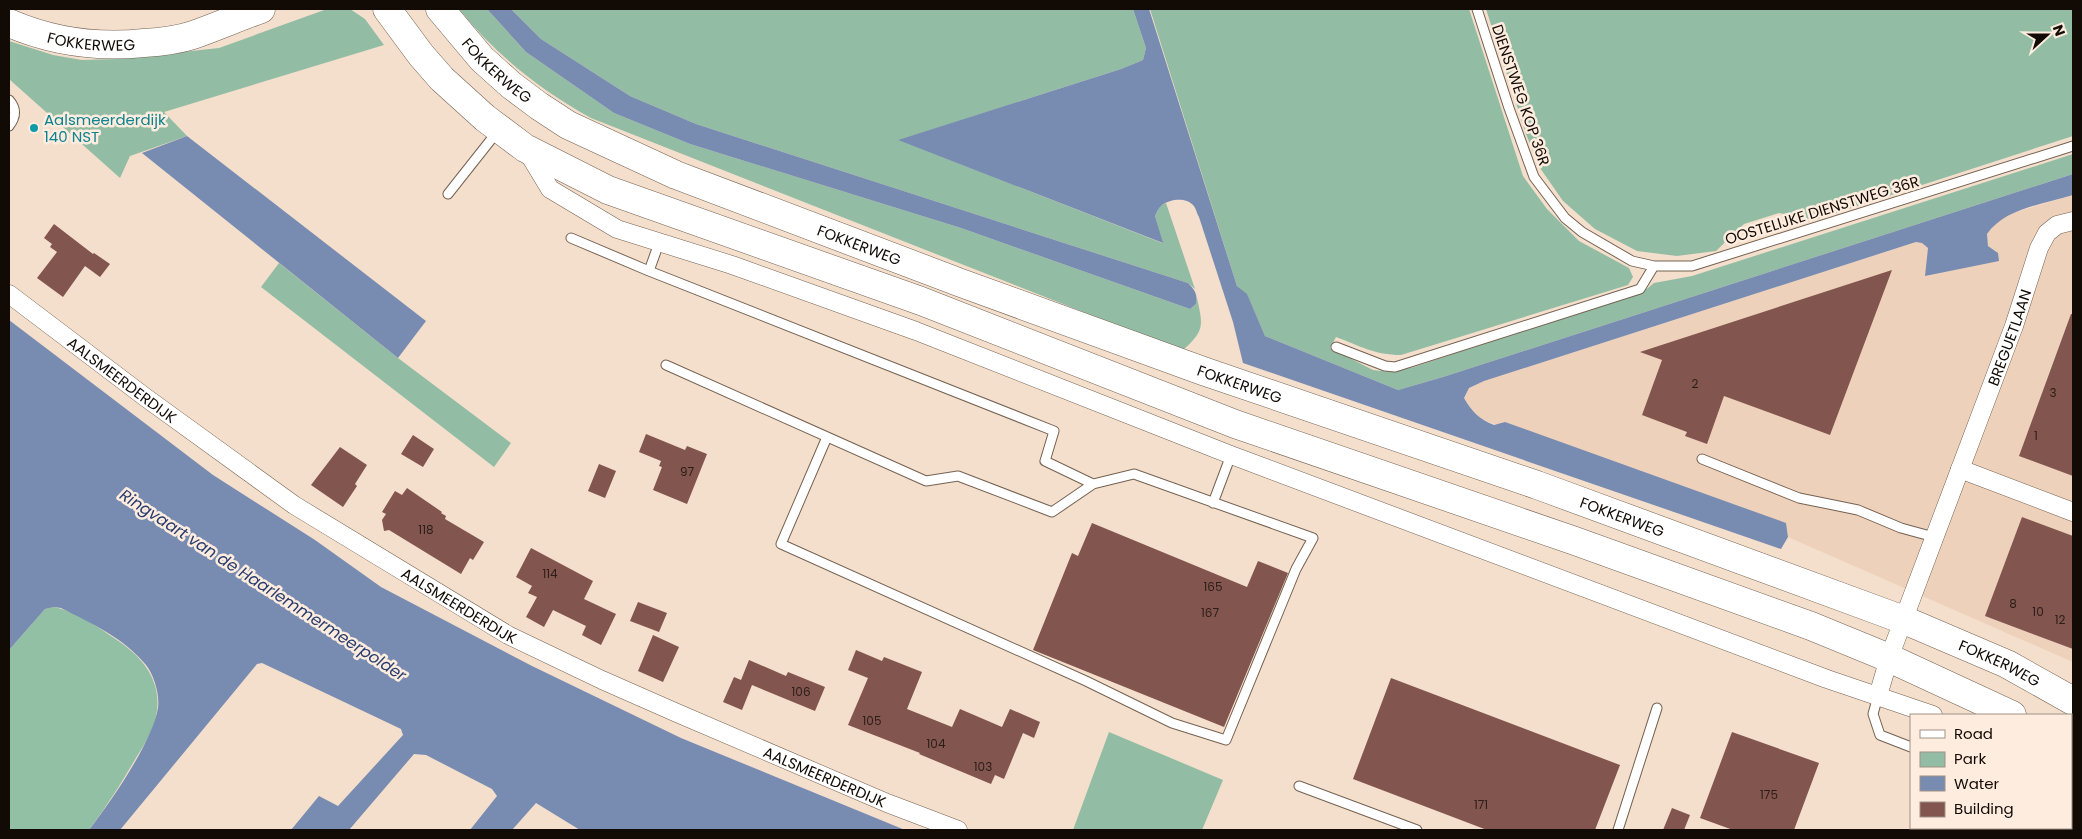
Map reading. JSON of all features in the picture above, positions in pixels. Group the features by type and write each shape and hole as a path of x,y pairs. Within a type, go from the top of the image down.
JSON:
{"main road":[{"name":"FOKKERWEG","path":"9,23 45,37 65,42 122,46 192,36 261,9"},
{"path":"387,9 421,55 442,79 498,129 525,148 608,190 921,301 1235,424 1593,547 1812,626 1889,658 2010,714"},
{"name":"FOKKERWEG","path":"440,9 482,59 511,85 539,106 568,125 676,175 961,283 1243,386 1537,485 1904,620 2007,664 2073,701"}],"street":[{"path":"525,148 550,189 617,230 732,265 916,331 1231,455 1930,714"},
{"name":"BREGUETLAAN","path":"1889,658 2014,326 2039,248 2047,233 2057,225 2073,221"},
{"name":"AALSMEERDERDIJK","path":"9,294 294,505 508,635 668,710 887,803 958,830"},
{"path":"1960,469 2073,512"},
{"path":"1878,696 1889,658"}],"lane":[{"name":"DIENSTWEG KOP 36R","path":"1478,9 1508,108 1534,177 1565,218 1582,232"},
{"path":"9,100 15,109 15,118 9,126"},
{"path":"448,194 498,129"},
{"name":"OOSTELIJKE DIENSTWEG 36R","path":"1582,232 1632,261 1654,266 1692,266 2073,146"},
{"path":"572,238 649,271 1054,431 1045,461 1093,484"},
{"path":"649,271 659,243"},
{"path":"1336,347 1385,366 1395,367 1640,288 1654,266"},
{"path":"666,364 926,481 958,476 1052,512 1093,484 1134,474 1312,538 1296,569 1226,740 1172,723 1086,681 781,544 827,437"},
{"path":"1213,503 1231,455"},
{"path":"1702,459 1799,498 1858,510 1901,528 1934,538"},
{"path":"1878,696 1873,714 1880,735 1910,747"},
{"path":"1618,830 1657,708"},
{"path":"1299,786 1418,830"}],"shaded area":[{"path":"2073,195 2073,662 1788,537 1786,523 1480,419 1471,411 1464,398 1469,388 1484,381 1917,242 1922,243 1928,248 1926,276 1998,253 1988,246 1987,234 1995,223 2013,213"}],"green space":[{"path":"327,9 350,9 365,19 384,45 164,112 187,136 130,156 120,178 9,79 9,41 53,55 82,60 117,59 219,48"},
{"path":"459,9 487,9 526,52 614,113 690,144 961,228 1190,309 1196,304 1197,298 1201,322 1198,332 1195,338 1182,351 591,118 554,96 520,70 488,42"},
{"path":"511,9 1133,9 1146,48 1143,60 1121,69 899,140 1162,243 1155,216 1160,206 1166,203 1195,289 1188,283 696,124 630,96 541,39"},
{"path":"1150,9 1469,9 1523,176 1547,209 1579,241 1629,268 1633,277 1628,285 1401,355 1375,352 1336,337 1330,348 1373,370 1391,372 1414,367 1644,291 1654,283 1692,276 2073,154 2073,174 1398,390 1265,336 1247,295 1237,286"},
{"path":"1486,9 2073,9 2073,136 1814,220 1779,213 1744,224 1716,251 1677,256 1637,251 1595,229 1563,201 1540,168 1526,134"},
{"path":"279,263 398,358 511,443 494,467 261,287"},
{"path":"54,607 77,615 93,624 127,647 137,657 153,679 157,705 155,719 144,745 89,830 9,830 9,650 45,609"},
{"path":"1109,732 1223,780 1202,830 1073,830"}],"water":[{"path":"487,9 511,9 541,39 630,96 696,124 1188,283 1197,298 1196,304 1190,309 961,228 690,144 614,113 526,52"},
{"path":"1133,9 1149,9 1237,286 1247,294 1265,336 1398,390 2073,174 2073,195 2026,208 2004,218 1995,225 1987,234 1988,246 1998,253 1999,261 1925,276 1928,248 1922,243 1916,242 1484,381 1469,388 1464,398 1476,414 1494,425 1505,422 1786,523 1788,537 1781,549 1243,363 1233,322 1199,217 1190,202 1173,200 1159,208 1155,216 1163,243 898,140 1121,69 1143,60 1146,48"},
{"path":"187,136 426,321 398,358 142,153"},
{"name":"Ringvaart van de Haarlemmermeerpolder","path":"9,320 213,475 315,540 381,587 532,666 681,738 905,830 580,830 536,803 512,830 470,830 497,796 492,789 426,755 414,754 349,830 291,830 319,796 338,806 403,735 401,729 262,663 257,664 120,830 89,830 119,788 148,738 158,708 157,691 149,669 128,647 84,619 61,608 45,609 9,650"}],"building":[{"path":"54,224 93,254 110,264 100,277 85,266 63,297 37,278 57,252 50,247 52,244 44,238"},
{"path":"1892,270 1830,435 1724,396 1707,444 1685,436 1687,432 1642,415 1662,360 1640,352"},
{"path":"2071,314 2073,314 2073,476 2019,456"},
{"path":"646,434 685,450 687,446 707,454 687,504 653,490 662,467 659,466 661,461 639,452"},
{"path":"413,435 434,449 423,467 401,454"},
{"path":"340,447 367,465 355,484 357,486 343,507 311,485"},
{"path":"599,464 616,471 605,498 588,491"},
{"path":"407,488 442,512 446,516 445,519 484,542 473,560 470,558 461,574 389,530 384,531 382,520 386,514 382,512 395,491 402,495"},
{"path":"2022,517 2073,536 2073,649 1985,616"},
{"path":"1092,523 1247,587 1258,561 1288,573 1224,727 1033,650 1072,553 1078,556"},
{"path":"531,548 593,581 584,599 616,614 601,645 582,635 586,626 553,610 544,627 526,617 537,597 528,593 532,586 516,577"},
{"path":"638,602 667,613 659,632 630,621"},
{"path":"653,635 679,647 663,682 638,671"},
{"path":"856,650 882,661 884,657 922,672 907,709 952,727 960,709 1002,727 1010,709 1040,722 1034,738 1023,733 1004,779 995,775 991,784 920,753 848,725 868,678 848,670"},
{"path":"749,660 786,676 788,672 825,687 815,711 752,685 742,710 723,702 734,677 741,680"},
{"path":"1391,678 1620,765 1595,830 1487,830 1353,779"},
{"path":"1732,732 1819,763 1794,830 1733,830 1700,818"},
{"path":"1672,808 1690,815 1684,830 1663,830"}],"place":[{"name":"Aalsmeerderdijk 140 NST","path":"34,128"}]}
